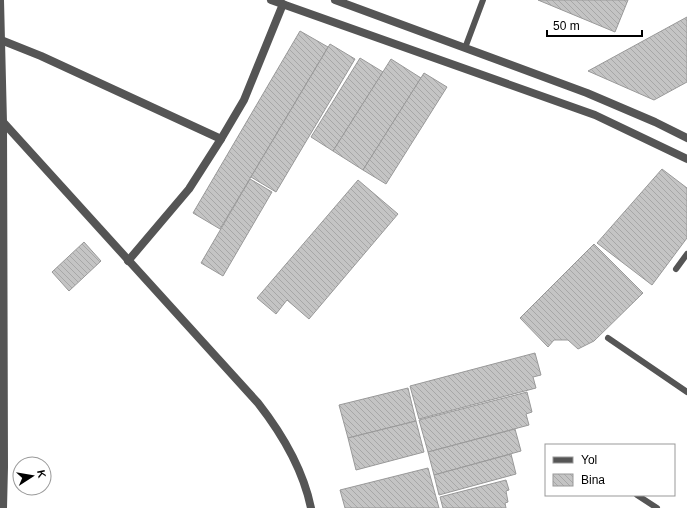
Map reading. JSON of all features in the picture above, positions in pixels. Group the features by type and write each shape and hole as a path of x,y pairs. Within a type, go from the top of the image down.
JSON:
{"street":[{"path":"0,0 2,122 3,508"},
{"path":"271,0 595,115 687,160"},
{"path":"335,0 587,93 655,122 687,138"},
{"path":"128,261 190,189 244,100 283,4"},
{"path":"1,40 41,56 220,139"},
{"path":"2,122 258,403 273,422 296,461 304,482 311,508"}],"lane":[{"path":"465,48 483,0"},
{"path":"676,269 687,254"},
{"path":"608,338 687,392"},
{"path":"639,496 657,508"}],"building":[{"path":"538,0 628,0 615,32"},
{"path":"687,17 687,82 654,100 588,71"},
{"path":"300,31 328,47 220,229 193,213"},
{"path":"330,44 355,59 276,192 251,177"},
{"path":"360,58 383,72 333,151 311,137"},
{"path":"391,59 421,78 363,170 333,151"},
{"path":"424,73 447,87 386,184 363,170"},
{"path":"662,169 687,188 687,238 652,285 597,243"},
{"path":"250,179 272,192 223,276 201,263"},
{"path":"358,180 398,214 309,319 287,300 276,314 257,298"},
{"path":"84,242 101,261 69,291 52,272"},
{"path":"594,244 643,293 594,341 578,349 568,340 554,340 548,347 520,318"},
{"path":"535,353 541,375 533,377 536,388 419,419 410,386"},
{"path":"408,388 416,421 348,438 339,405"},
{"path":"527,392 532,412 526,414 529,425 428,452 419,420"},
{"path":"416,421 424,452 356,470 348,438"},
{"path":"515,429 521,451 434,475 428,452"},
{"path":"511,454 516,474 439,495 434,475"},
{"path":"428,468 439,508 345,508 340,490"},
{"path":"506,480 509,490 506,491 508,502 505,503 506,508 443,508 440,497"}]}
